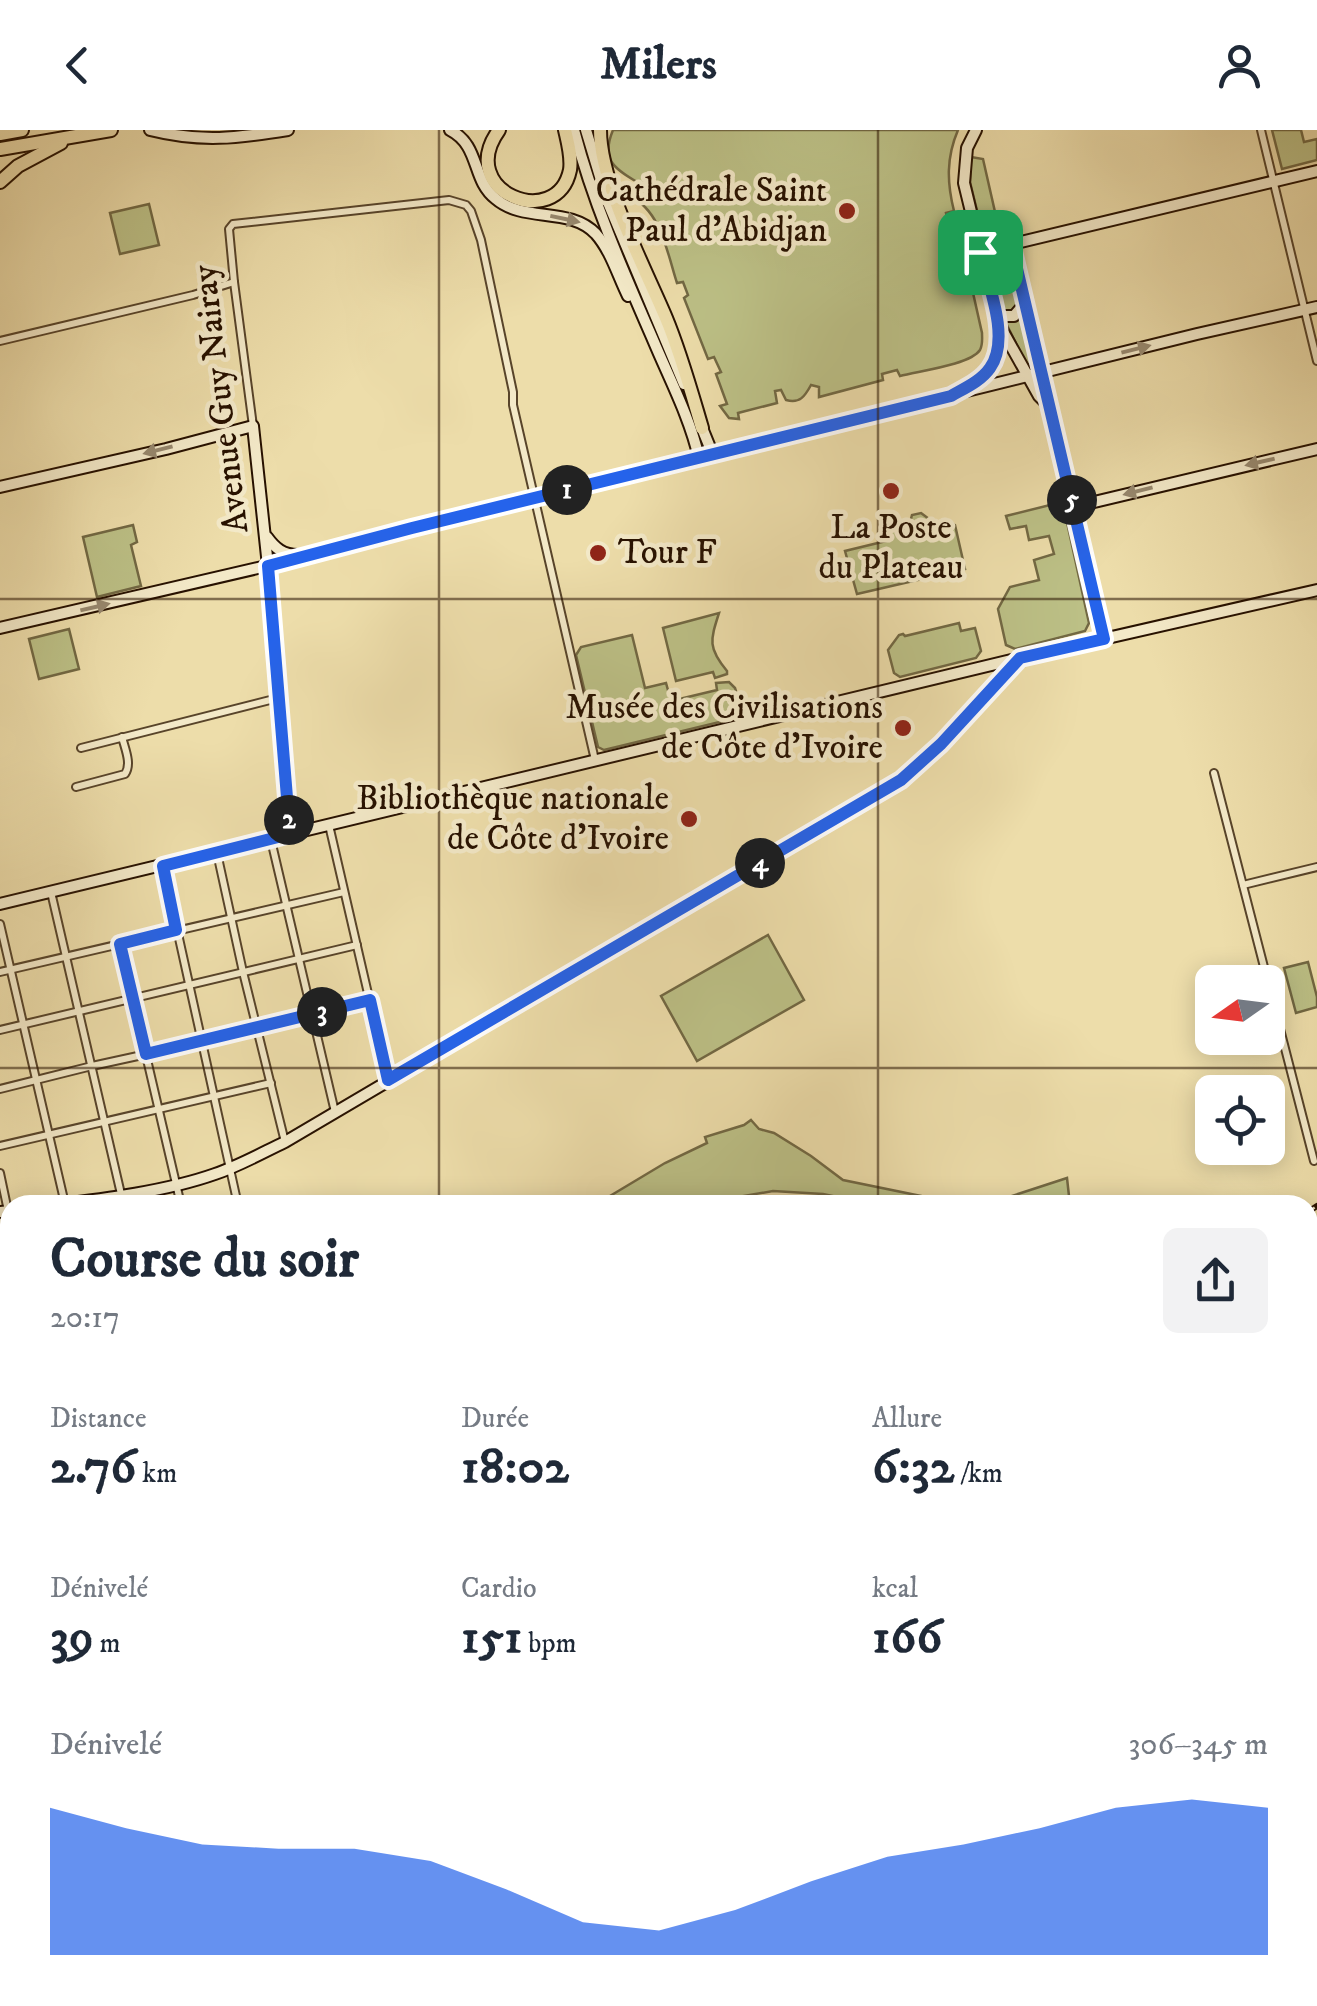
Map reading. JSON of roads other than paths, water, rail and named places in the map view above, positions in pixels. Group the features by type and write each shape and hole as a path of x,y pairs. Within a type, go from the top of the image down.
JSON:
{"highway":[{"path":"0,134 22,130"},
{"path":"0,149 111,130"},
{"path":"499,130 490,145 488,166 498,188 520,200 534,201 560,189 570,171 581,140 565,130"},
{"path":"600,130 610,180 670,330 702,428"},
{"path":"0,182 35,156 72,137"}],"main road":[{"path":"150,130 227,139 288,130"},
{"path":"450,130 472,151 486,189 496,200 522,211 571,219 592,230 652,339"},
{"path":"574,130 713,454"},
{"path":"951,396 977,381 992,365 999,345 997,320 963,177 967,148 976,130"},
{"path":"581,140 598,204 699,458"},
{"path":"980,252 1317,170"},
{"path":"1011,243 1104,639"},
{"path":"997,320 1014,316 1025,303"},
{"path":"0,628 268,566 1317,306"},
{"path":"997,320 1039,396 1050,408"},
{"path":"0,487 253,426"},
{"name":"Avenue Guy Nairay","path":"253,426 290,834"},
{"path":"1074,507 1317,449"},
{"path":"264,532 283,553 312,554"},
{"path":"0,904 1317,590"},
{"path":"121,1194 176,1185 230,1168 285,1142 901,780 941,744 1020,658"}],"street":[{"path":"1261,130 1317,361"},
{"name":"Avenue Guy Nairay","path":"253,426 234,282 229,229 233,224 449,200 466,205 471,211 480,240 535,498"},
{"path":"0,341 193,296 234,282"},
{"path":"535,498 595,761"},
{"path":"81,748 279,698"},
{"path":"76,787 128,770 122,737"},
{"path":"1214,774 1314,1161"},
{"path":"329,825 388,1080"},
{"path":"271,840 335,1112"},
{"path":"217,853 285,1142"},
{"path":"163,866 236,1195"},
{"path":"1244,885 1317,868"},
{"path":"51,892 121,1194"},
{"path":"0,972 344,892"},
{"path":"0,924 50,1136 59,1195"},
{"path":"120,944 178,1195"},
{"path":"0,1030 357,945"},
{"path":"0,1089 370,1000"},
{"path":"0,1146 271,1083"}],"place":[{"name":"Cathédrale Saint Paul d'Abidjan","path":"847,211"},
{"name":"La Poste du Plateau","path":"891,491"},
{"name":"Tour F","path":"598,553"},
{"name":"Musée des Civilisations de Côte d’Ivoire","path":"903,728"},
{"name":"Bibliothèque nationale de Côte d'Ivoire","path":"689,819"}]}
